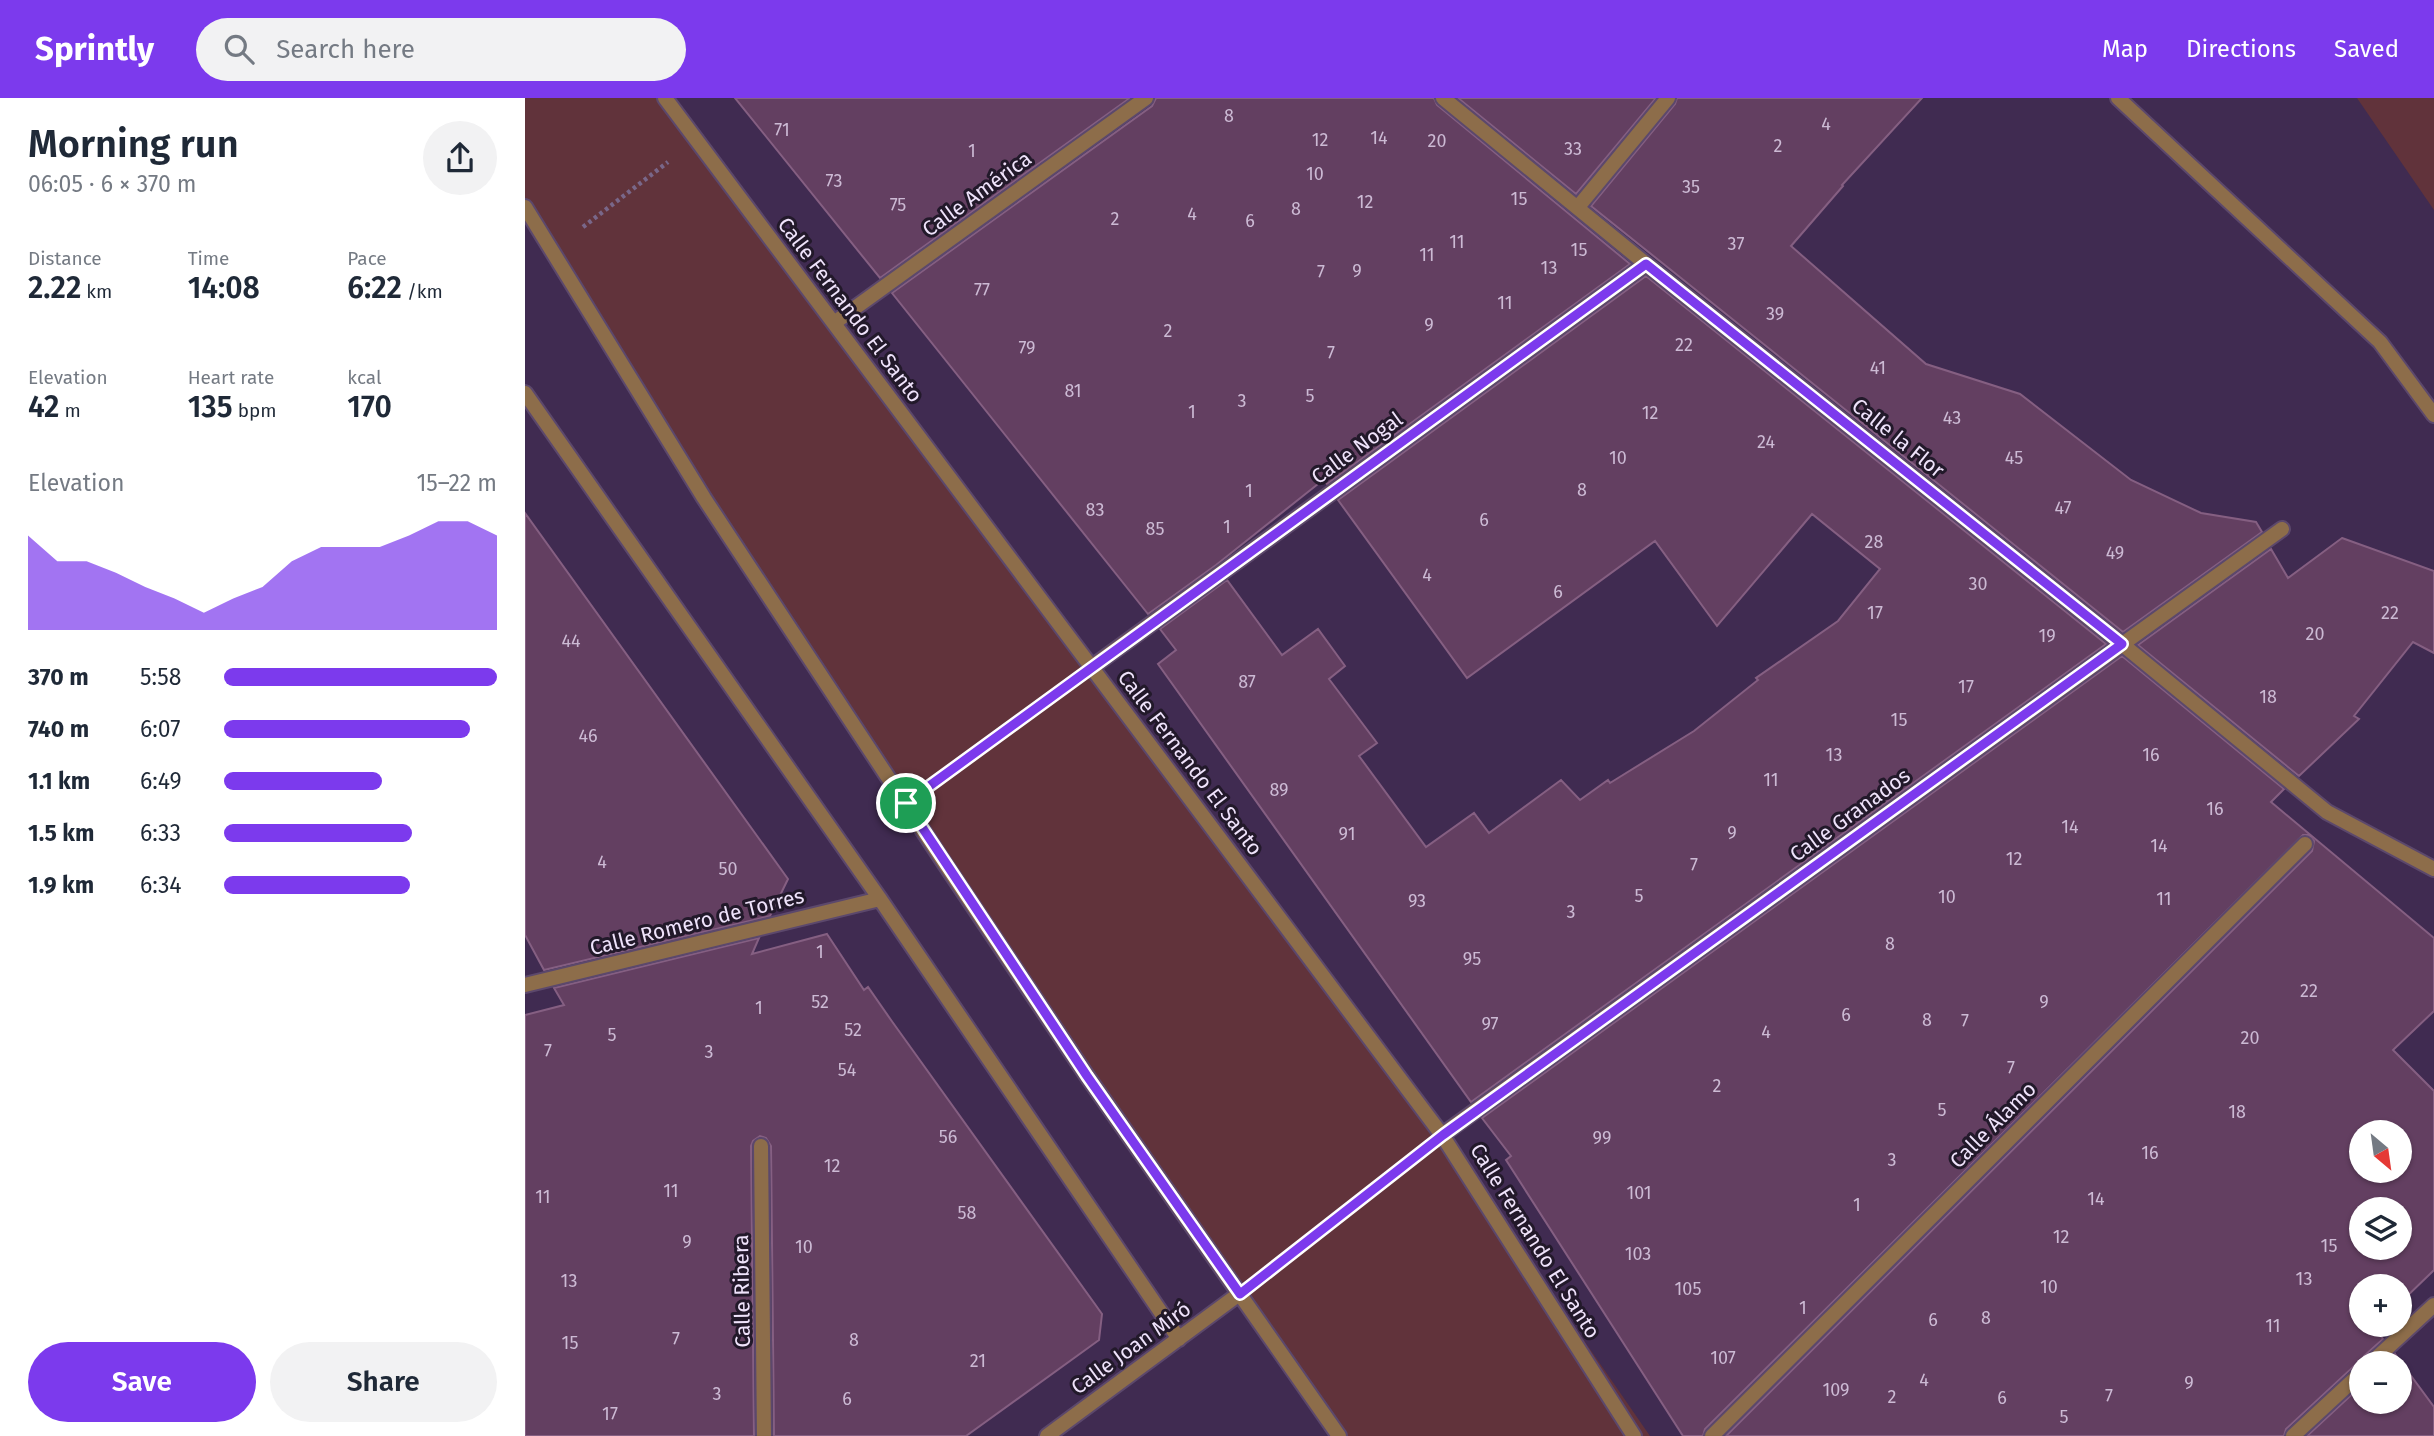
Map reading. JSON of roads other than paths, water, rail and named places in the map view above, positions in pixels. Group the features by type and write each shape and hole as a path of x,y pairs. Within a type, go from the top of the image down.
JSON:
{"street":[{"name":"Calle Fernando El Santo","path":"665,98 1443,1135 1634,1436"},
{"name":"Calle América","path":"834,323 1146,98"},
{"name":"Calle la Flor","path":"1443,98 2327,812 2434,869"},
{"path":"1578,207 1668,98"},
{"path":"2118,98 2380,342 2434,415"},
{"path":"525,207 704,498 906,803 1087,1076 1339,1436"},
{"name":"Calle Nogal","path":"1092,667 1646,264"},
{"path":"525,393 880,899 1179,1339"},
{"name":"Calle Granados","path":"1443,1135 2282,529"},
{"name":"Calle Álamo","path":"1712,1436 2305,844"},
{"name":"Calle Romero de Torres","path":"525,985 880,899"},
{"name":"Calle Ribera","path":"761,1146 765,1436"},
{"name":"Calle Joan Miró","path":"1047,1436 1240,1294"},
{"path":"2384,1351 2434,1305"},
{"path":"2293,1436 2349,1384"}]}
